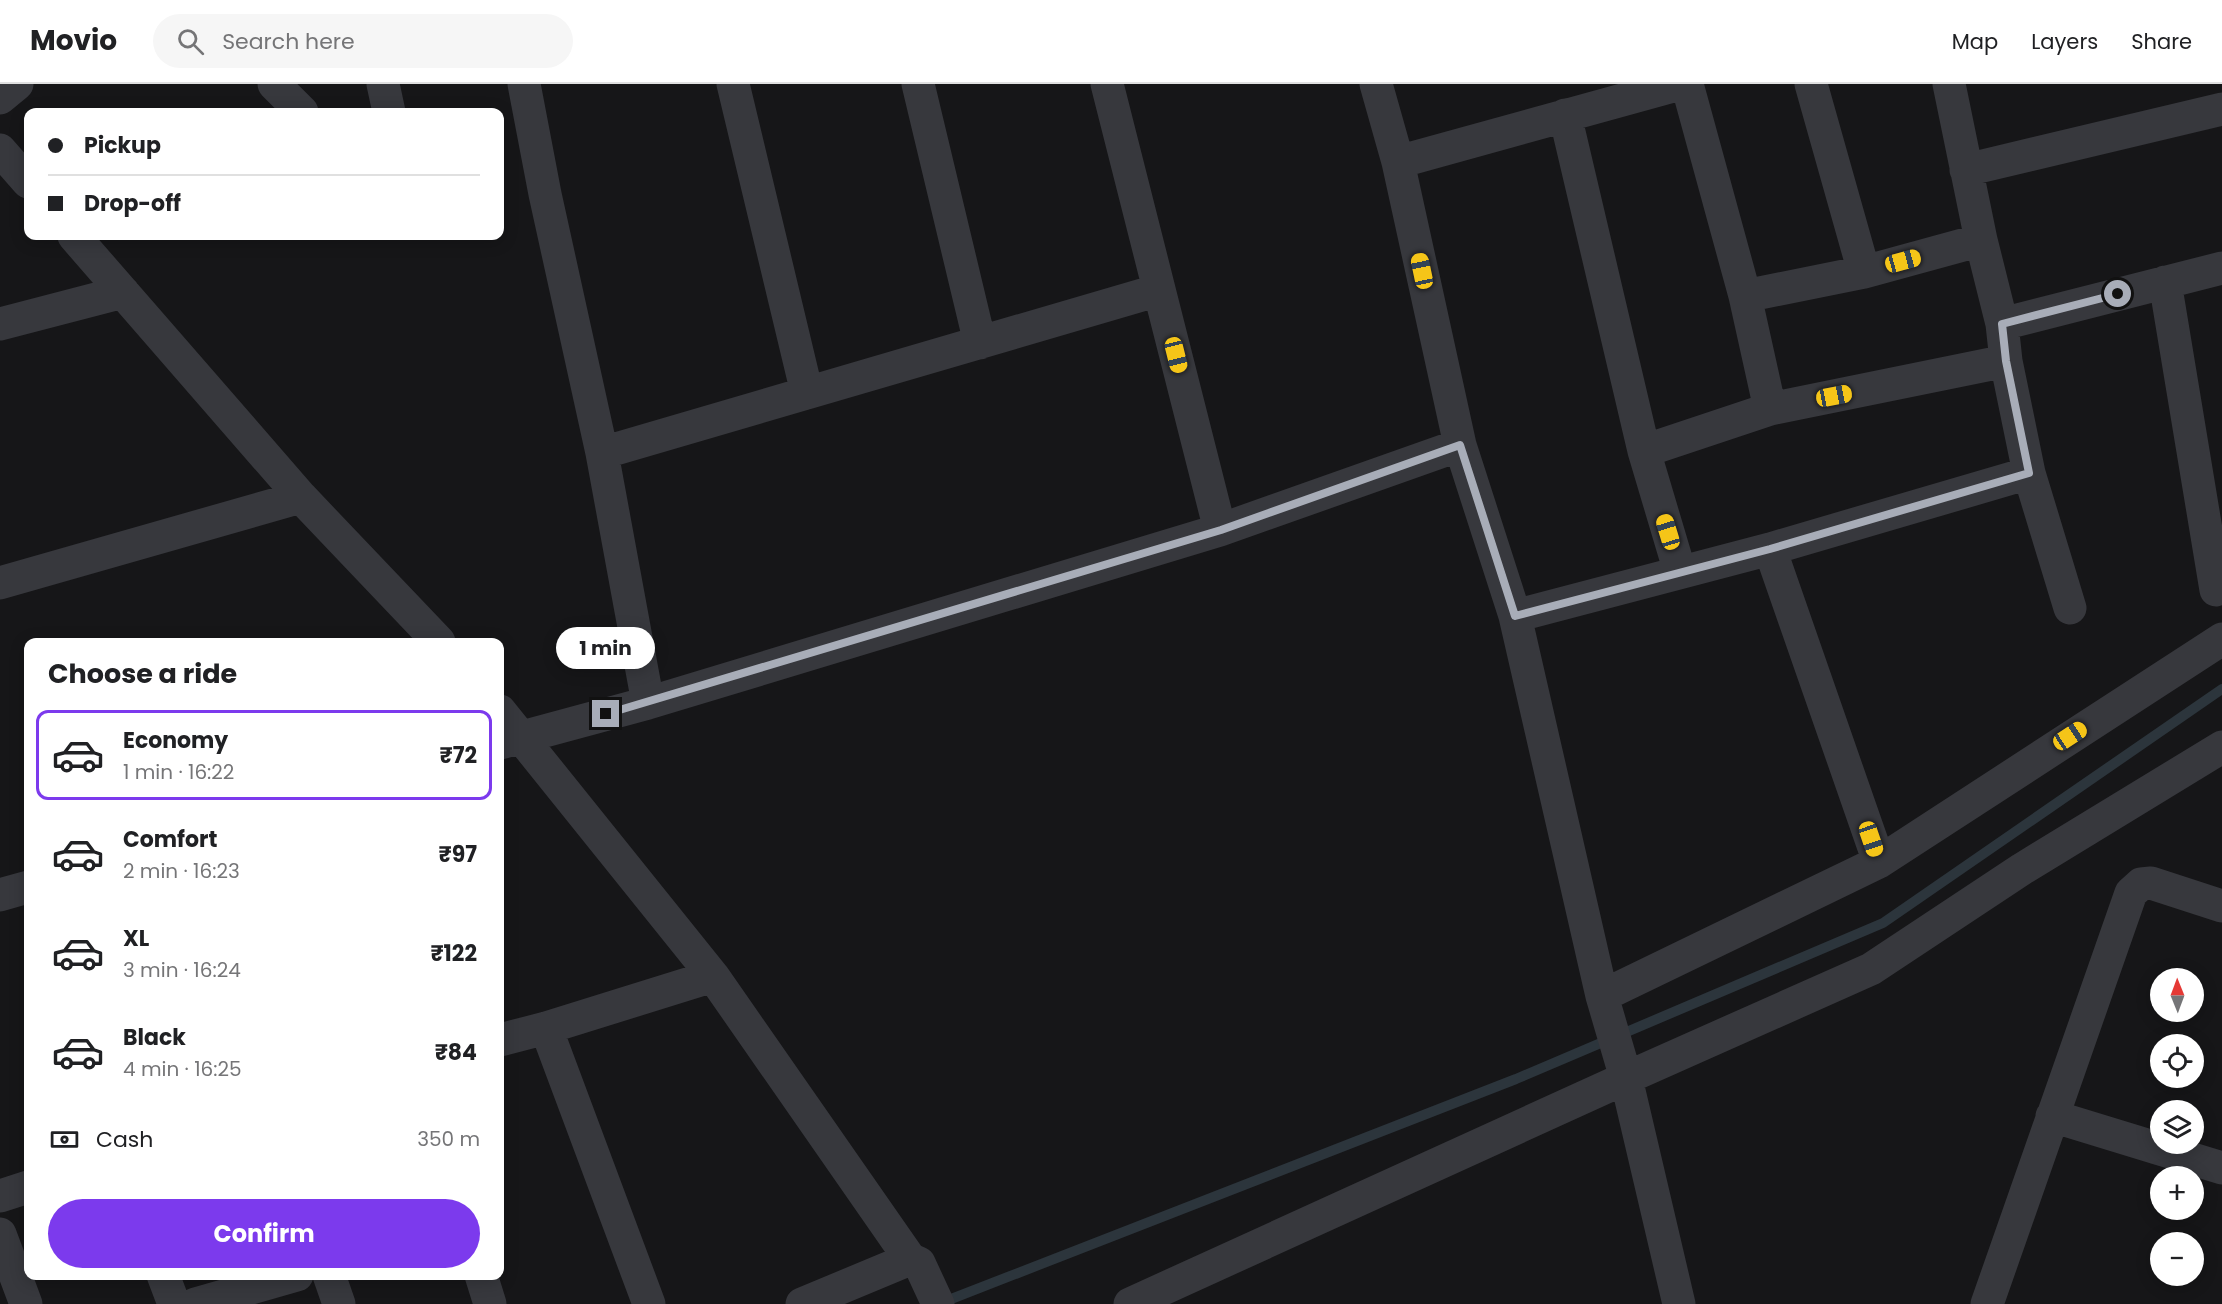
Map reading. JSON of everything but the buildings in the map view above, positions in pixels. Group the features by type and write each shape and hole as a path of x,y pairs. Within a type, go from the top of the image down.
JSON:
{"street":[{"path":"0,98 17,84"},
{"path":"274,84 298,108"},
{"path":"383,84 387,108"},
{"path":"524,84 545,194 602,453 648,703"},
{"path":"734,84 807,393"},
{"path":"918,84 980,343"},
{"path":"1107,84 1221,530"},
{"path":"1376,84 1398,162 1460,445 1515,616 1602,996 1626,1078 1679,1304"},
{"path":"1398,162 1680,84"},
{"path":"1687,84 1746,296 1770,409"},
{"path":"1811,84 1864,272"},
{"path":"1949,84 1981,240 2002,324 2006,361 2029,473 2070,608"},
{"path":"1966,170 2222,109"},
{"path":"1565,115 1644,452 1680,572"},
{"path":"0,150 24,177"},
{"path":"78,240 301,498 435,638"},
{"path":"1746,296 1864,272 1981,240"},
{"path":"2002,324 2222,268"},
{"path":"2165,282 2216,590"},
{"path":"602,453 1160,290"},
{"path":"0,324 123,292"},
{"path":"1644,452 1770,409 2006,361"},
{"path":"511,740 648,703 1221,530 1460,445"},
{"path":"1515,616 1770,549 2029,473"},
{"path":"0,583 301,498"},
{"path":"1770,549 1879,862"},
{"path":"1602,996 1879,862 2222,639"},
{"path":"504,722 511,740 713,976 915,1261 938,1304"},
{"path":"1130,1304 1871,969 2022,869 2222,747"},
{"path":"1987,1304 2131,893 2141,884 2151,883 2222,906"},
{"path":"0,895 24,888"},
{"path":"504,1039 713,976"},
{"path":"546,1028 650,1304"},
{"path":"2052,1116 2222,1168"},
{"path":"0,1196 24,1188"},
{"path":"0,1234 26,1304"},
{"path":"802,1304 915,1261"},
{"path":"165,1280 174,1304"},
{"path":"195,1304 279,1280"},
{"path":"331,1280 339,1304"},
{"path":"483,1280 490,1304"}],"waterway":[{"path":"941,1303 1516,1079 1883,923 2222,689"}],"route":[{"path":"606,714 1221,530 1460,445 1515,616 1770,549 2029,473 2006,361 2002,324 2118,294"}]}
